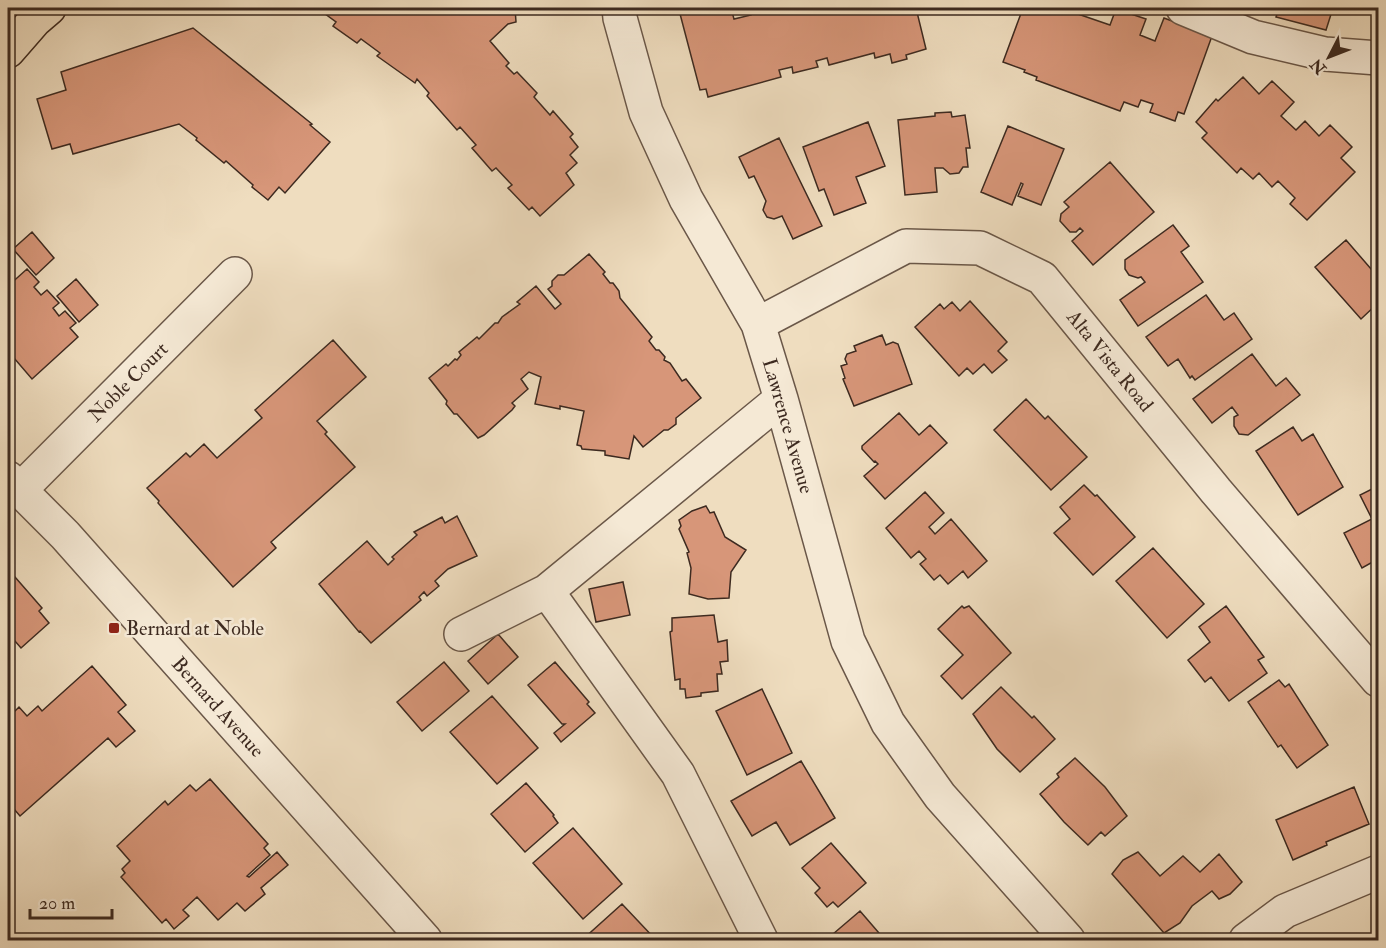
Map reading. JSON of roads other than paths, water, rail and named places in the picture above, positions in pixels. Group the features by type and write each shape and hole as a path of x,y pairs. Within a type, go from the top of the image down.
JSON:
{"main road":[{"path":"8,51 35,20 49,8"}],"street":[{"name":"Lawrence Avenue","path":"619,8 646,112 686,199 758,324 848,641 888,723 940,796 1068,940"},
{"path":"1183,8 1253,37 1325,54 1378,58"},
{"name":"Alta Vista Road","path":"758,324 906,246 980,248 1042,278 1216,491 1378,680"},
{"name":"Noble Court","path":"14,484 235,274"},
{"path":"461,634 547,591 781,399"},
{"name":"Bernard Avenue","path":"14,484 65,535 410,936"},
{"path":"547,591 678,774 761,940"},
{"path":"1246,940 1285,911 1378,872"}],"place":[{"name":"Bernard at Noble","path":"114,628"}]}
